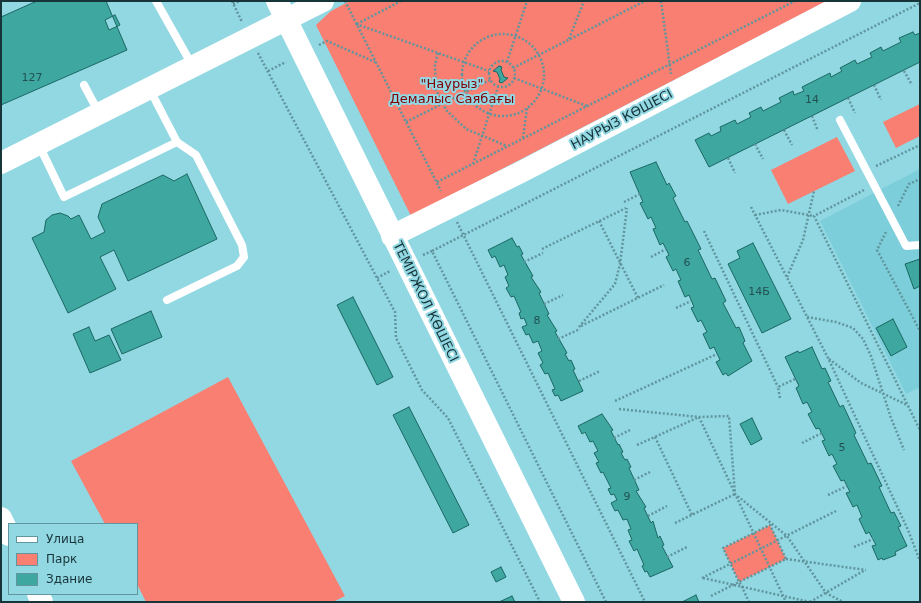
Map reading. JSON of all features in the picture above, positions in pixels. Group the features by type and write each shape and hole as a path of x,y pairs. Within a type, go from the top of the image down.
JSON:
{"street":[{"path":"1,163 250,37 281,10 323,1"},
{"name":"НАУРЫЗ КӨШЕСІ","path":"392,236 450,208 850,1"},
{"name":"ТЕМІРЖОЛ КӨШЕСІ","path":"281,10 574,602"},
{"path":"1,518 8,532"}],"lane":[{"path":"156,1 192,66"},
{"path":"84,85 99,114"},
{"path":"149,88 177,142 196,155 242,245 244,257 237,266 167,300"},
{"path":"840,120 875,184 906,246 920,245"},
{"path":"39,144 64,197 177,142"}],"path":[{"path":"240,1 232,3 395,312 396,338 422,390 448,418 540,602"},
{"path":"345,1 463,234 645,602"},
{"path":"356,24 401,1"},
{"path":"507,62 527,1"},
{"path":"568,40 584,1"},
{"path":"513,68 644,1"},
{"path":"661,1 674,92"},
{"path":"437,182 795,1"},
{"path":"606,602 432,251 920,3"},
{"path":"356,24 489,71"},
{"path":"504,33 515,35 531,44 539,55 544,68 540,94 527,108 521,112 508,116 496,116 476,106 465,93 462,76 463,62 467,52 477,41 490,35 504,33"},
{"path":"438,53 435,76 436,90 442,104 455,121 466,129 507,147"},
{"path":"498,62 507,62 513,68 514,78 508,86 498,87 490,80 489,71 494,64 498,62"},
{"path":"904,70 912,85"},
{"path":"514,78 588,106"},
{"path":"406,122 490,80"},
{"path":"874,85 881,100"},
{"path":"473,164 498,87"},
{"path":"848,98 855,113"},
{"path":"523,139 527,108"},
{"path":"812,116 818,131"},
{"path":"784,130 792,144"},
{"path":"755,144 763,159"},
{"path":"867,171 920,145"},
{"path":"728,158 735,173"},
{"path":"755,215 781,210 814,216 875,184"},
{"path":"786,277 803,240 814,191"},
{"path":"624,202 640,194"},
{"path":"751,207 828,358 908,530 920,561"},
{"path":"524,262 599,221 627,208 620,264 615,284 579,327 664,285"},
{"path":"814,216 920,430"},
{"path":"599,221 638,298"},
{"path":"704,231 778,387 780,398"},
{"path":"651,257 666,249"},
{"path":"544,304 563,295"},
{"path":"676,308 691,301"},
{"path":"807,317 836,322 852,328 863,339 871,356 882,393 904,450"},
{"path":"558,339 580,328"},
{"path":"615,401 717,354"},
{"path":"828,358 861,383 907,405"},
{"path":"579,382 600,371"},
{"path":"778,387 795,379"},
{"path":"619,409 699,417 729,416 735,494 787,536 826,593 843,602"},
{"path":"638,445 699,417"},
{"path":"699,417 786,602"},
{"path":"614,438 630,430"},
{"path":"802,443 822,433"},
{"path":"655,437 692,515"},
{"path":"634,480 650,472"},
{"path":"828,495 847,486"},
{"path":"675,523 735,494"},
{"path":"648,516 667,506"},
{"path":"711,596 732,585 786,559 866,570 810,602 732,585 702,578 836,511"},
{"path":"749,602 723,548 770,525 786,559"},
{"path":"854,547 873,539"},
{"path":"668,557 687,547"}],"shaded area":[{"path":"920,169 920,387 906,394 820,221"}],"green space":[{"name":"\"Наурыз\" Демалыс Саябағы","path":"350,1 827,1 411,216 316,25 331,11"},
{"path":"920,104 920,136 896,148 883,122"},
{"path":"837,137 855,171 788,204 771,170"},
{"path":"228,377 345,596 333,602 146,602 138,586 138,523 104,523 71,461"},
{"path":"770,525 786,559 739,582 723,548"}],"building":[{"path":"37,1 106,1 127,50 1,105 1,17"},
{"path":"115,15 120,25 109,30 105,20"},
{"path":"913,32 915,35 920,33 920,62 709,167 695,140 709,133 711,136 721,131 720,127 735,120 737,124 751,117 749,113 761,107 763,111 781,102 779,98 793,91 794,95 804,91 802,87 830,73 831,77 842,71 840,68 855,60 857,64 872,57 870,53 881,47 883,51 901,42 899,38"},
{"path":"499,66 502,67 501,70 504,77 508,78 502,83 499,82 500,79 497,72 493,71"},
{"path":"656,162 667,185 669,183 676,196 673,198 685,222 687,221 701,249 698,250 712,279 715,278 726,301 723,303 736,328 739,327 745,341 743,343 752,361 728,376 726,373 723,375 716,362 720,360 714,347 710,349 703,334 707,332 701,320 698,322 691,308 694,307 689,295 685,297 678,281 681,280 676,269 673,271 666,257 669,255 663,243 660,245 653,229 656,228 651,217 648,219 640,203 643,202 630,172"},
{"path":"187,174 217,239 128,281 114,250 100,257 116,289 68,313 32,238 44,232 46,220 52,215 60,213 71,219 79,215 91,239 105,232 98,217 102,204 163,175 174,181"},
{"path":"512,238 517,247 519,246 523,254 521,255 533,276 531,277 541,292 539,293 549,314 547,315 557,331 555,332 567,353 565,354 569,361 571,360 575,369 573,370 583,391 561,401 558,395 555,396 552,390 555,389 548,373 545,374 540,365 543,363 538,353 542,351 538,341 533,343 529,334 526,335 522,327 527,325 524,318 521,319 519,313 521,312 514,296 511,297 506,288 509,286 505,277 508,275 504,265 500,267 495,256 492,258 488,250"},
{"path":"753,243 791,319 762,333 728,264 740,258 737,251"},
{"path":"920,259 920,286 914,289 905,264"},
{"path":"353,297 393,377 377,385 337,305"},
{"path":"151,311 162,337 122,354 111,329"},
{"path":"893,319 907,347 891,356 876,328"},
{"path":"89,327 95,341 109,335 121,360 90,373 73,334"},
{"path":"812,347 822,369 825,368 831,381 828,382 840,407 843,405 856,433 854,435 868,464 871,463 882,486 879,487 891,513 894,512 901,526 898,527 907,546 895,552 896,555 883,560 882,558 878,560 872,546 876,545 869,532 866,534 859,519 862,517 857,505 853,507 846,493 850,492 844,480 841,481 833,466 837,464 832,454 829,456 822,441 825,440 819,428 816,429 808,414 812,412 807,402 803,404 796,388 799,386 785,357"},
{"path":"409,407 469,525 453,533 393,415"},
{"path":"602,414 613,430 611,431 623,452 621,453 625,460 627,459 631,467 629,468 639,490 636,491 646,507 644,508 651,523 653,521 658,538 660,536 664,545 662,546 673,567 650,577 642,566 644,565 637,549 634,551 629,541 632,540 628,530 631,529 627,519 623,520 618,510 615,511 611,503 617,500 614,494 611,495 608,489 611,488 603,472 601,473 596,463 599,462 594,453 598,451 593,441 590,442 585,432 582,434 578,426"},
{"path":"752,418 762,439 751,445 740,424"},
{"path":"501,567 506,577 496,582 491,572"},
{"path":"696,595 699,602 682,602"},
{"path":"512,596 515,602 499,602"}]}
